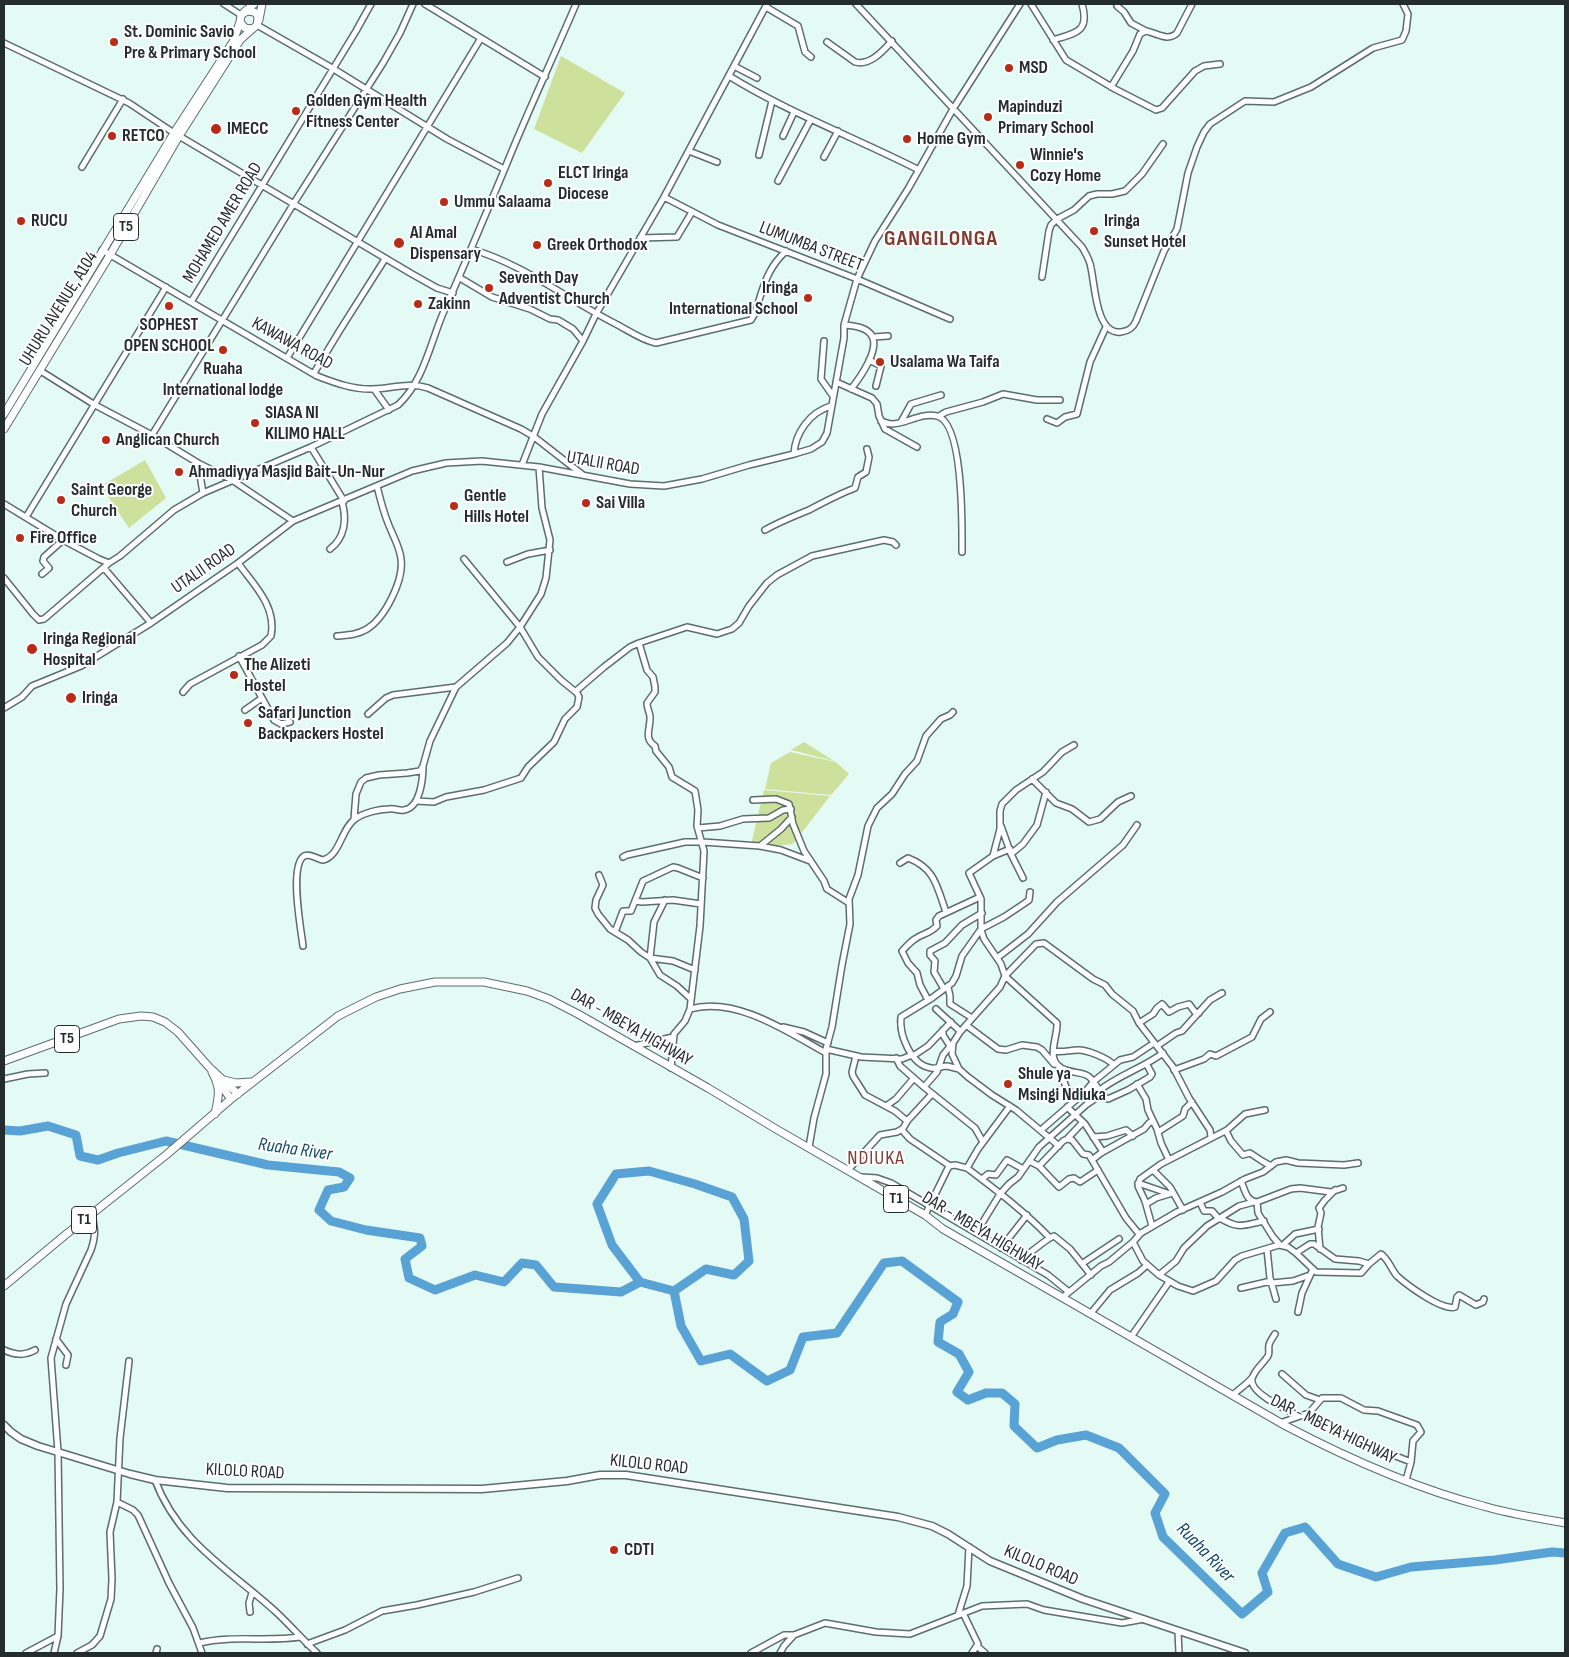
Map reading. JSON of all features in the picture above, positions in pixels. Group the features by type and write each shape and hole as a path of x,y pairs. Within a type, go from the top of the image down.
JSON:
{"highway":[{"name":"T5","path":"242,17 254,4"},
{"name":"T5","path":"256,25 262,4"},
{"path":"247,11 254,12 258,18 256,25 244,28 242,17 247,11"},
{"name":"UHURU AVENUE, A104","path":"4,429 110,255 177,134 233,42 242,17"},
{"name":"UHURU AVENUE, A104","path":"4,414 102,250 177,134 240,40 256,25"},
{"name":"DAR - MBEYA HIGHWAY","path":"235,1096 338,1016 361,1003 400,989 435,982 484,982 527,991 549,999 578,1014 708,1088 925,1215 942,1229 1066,1295 1091,1313 1280,1423 1351,1459 1406,1480 1483,1506 1565,1523"},
{"name":"T5","path":"4,1061 129,1016 153,1017 165,1022 178,1032 235,1096"},
{"path":"215,1114 220,1080 236,1083 255,1082"},
{"name":"T1","path":"4,1286 166,1155 235,1096"}],"main road":[{"name":"KILOLO ROAD","path":"4,1425 10,1432 21,1439 58,1452 155,1480 245,1489 482,1490 567,1481 600,1475 626,1475 898,1517 932,1526 990,1561 1083,1599 1244,1653"}],"street":[{"path":"224,4 242,17"},
{"name":"MOHAMED AMER ROAD","path":"191,302 371,4"},
{"path":"152,435 400,33 413,4"},
{"path":"425,4 545,76"},
{"path":"4,578 33,614 40,620 44,619 174,510 202,493 311,447 398,406 408,396 416,385 504,170 576,4"},
{"path":"856,4 1082,247 1089,260 1098,303 1106,327 1112,332 1121,332 1132,328 1136,321 1164,251 1177,229 1188,173 1197,147 1210,124 1245,101 1274,102 1311,88 1373,48 1402,40 1406,32 1408,15 1403,4"},
{"name":"UTALII ROAD","path":"4,708 22,696 32,686 81,666 151,623 238,563 293,521 412,471 446,463 482,461 539,467 645,486 664,486 702,479 811,449 825,439 844,338 844,325 857,279 882,227 919,170 953,109 1020,4"},
{"path":"1031,4 1062,55 1068,61 1149,108 1158,110 1162,108 1196,71 1204,66 1220,64"},
{"path":"1053,40 1081,29 1085,19 1082,4"},
{"path":"1117,6 1131,23 1146,31 1166,37 1174,36 1177,33 1192,4"},
{"path":"522,465 542,414 596,314 664,197 766,5 798,26 806,53 811,57"},
{"path":"256,25 332,68 447,139 504,170"},
{"path":"1111,87 1133,50 1138,36 1146,31"},
{"path":"286,358 481,38"},
{"path":"827,42 855,62 861,63 877,56 892,42"},
{"path":"4,43 122,100 385,258 437,288 453,293"},
{"path":"734,66 757,78"},
{"path":"729,76 772,102 919,170"},
{"path":"82,167 122,100"},
{"path":"759,155 772,102"},
{"path":"782,136 794,112"},
{"path":"778,182 810,119"},
{"path":"824,157 838,132"},
{"path":"1042,277 1051,225 1057,219 1074,210 1089,196 1125,191 1142,174 1163,144"},
{"path":"689,151 717,162"},
{"name":"LUMUMBA STREET","path":"664,197 718,225 857,279 950,319"},
{"path":"640,238 675,238 692,212"},
{"path":"471,249 490,255 536,278 596,314 646,340 656,343 749,321 756,312 769,270 786,251"},
{"name":"KAWAWA ROAD","path":"102,250 314,373 338,384 358,388 374,389 396,385 416,385 428,388 509,423 532,436 584,476"},
{"path":"314,373 385,258"},
{"path":"460,278 492,297 530,309 550,319 558,320 573,328 583,341"},
{"path":"26,517 166,287"},
{"path":"844,325 861,327 872,337 874,348 857,382 851,389"},
{"path":"1047,419 1057,423 1065,417 1077,414 1090,362 1106,327"},
{"path":"872,337 888,336"},
{"path":"824,341 821,379 833,396"},
{"path":"869,360 879,364 881,367 876,386"},
{"path":"39,370 198,463 232,480 293,521"},
{"path":"836,382 875,401 881,421 887,430 917,447"},
{"path":"374,389 389,410"},
{"path":"881,421 891,424 939,416 1002,394 1037,400 1060,400"},
{"path":"901,422 911,404 940,395"},
{"path":"794,454 795,442 802,428 815,414 831,406"},
{"path":"939,416 949,428 958,458 962,513 962,552"},
{"path":"311,447 343,501 346,516 342,534 330,549"},
{"path":"766,530 778,522 842,492 855,488 858,478 866,472 869,457 867,448"},
{"path":"198,463 202,493"},
{"path":"304,946 297,889 298,866 305,855 323,860 329,858 349,824 354,820 387,809 405,810 416,801 421,787 423,766 430,741 456,687 500,651 520,628 541,594 550,550 550,540 542,508 539,467"},
{"path":"338,636 354,635 374,624 390,600 400,576 402,568 400,554 387,522 377,486"},
{"path":"4,504 62,540 109,563"},
{"path":"42,574 49,568 43,560 44,557 62,540"},
{"path":"576,692 604,667 630,647 639,643 687,626 717,634 727,632 736,627 767,583 791,566 812,556 823,552 884,540 893,542 896,545"},
{"path":"507,562 528,554 550,550"},
{"path":"416,801 434,802 446,797 484,790 520,778 528,767 554,742 565,719 577,707 579,697 538,656 520,628 464,559"},
{"path":"183,692 190,684 262,645 272,633 266,602 238,563"},
{"path":"104,568 151,623"},
{"path":"639,643 647,670 653,677 656,689 648,703 650,718 648,737 655,746 656,752 669,767 672,776 695,791 698,828 704,850 701,904 690,1009 673,1037 671,1068"},
{"path":"239,656 274,720 281,724 290,722"},
{"path":"368,714 386,698 393,695 456,687"},
{"path":"245,710 262,698"},
{"path":"810,1147 814,1118 826,1074 827,1048 850,924 850,894 858,875 872,816 877,808 892,794 905,774 917,761 926,736 938,721 953,712"},
{"path":"993,856 1000,825 1002,804 1016,790 1043,772 1062,752 1074,745"},
{"path":"354,820 356,794 361,782 366,778 379,775 414,773 420,771 423,766"},
{"path":"1032,779 1056,803 1072,809 1091,822 1100,819 1118,802 1131,796"},
{"path":"1046,792 1037,825 1023,844 1010,851 993,856 970,873 980,897 981,929 984,940 997,958 1005,972 1005,976 1057,1023 1053,1042 1054,1062 1058,1067 1066,1088 1077,1098"},
{"path":"753,800 776,799 787,803 791,809 799,842 810,861 828,889 849,903"},
{"path":"698,828 720,826 743,819 769,818 781,811 791,809"},
{"path":"760,846 781,829 792,817"},
{"path":"1000,825 1023,878"},
{"path":"997,958 1028,934 1057,902 1123,845 1137,826"},
{"path":"623,857 685,842 703,842 760,846 781,850 810,861"},
{"path":"900,863 909,858 926,867 935,882 946,912"},
{"path":"615,932 623,911 631,910 643,881 673,867 703,878"},
{"path":"599,875 603,885 596,900 595,908 605,924 650,958 660,975 691,999"},
{"path":"959,1069 946,1066 939,1068 928,1067 920,1063 912,1055 902,1030 901,1017 946,988 956,976 962,956 981,929 1026,903 1030,892"},
{"path":"928,1000 920,985 917,973 908,963 902,951 915,939 935,928 937,918 980,897"},
{"path":"635,901 665,900 701,904"},
{"path":"650,958 654,922 665,900"},
{"path":"972,1018 950,1004 950,996 946,988 934,972 935,961 930,955 930,951 945,943 962,925 982,913"},
{"path":"924,1087 939,1068 944,1055 960,1031 1000,987 1005,976 1036,944 1044,943 1105,986 1112,994 1129,1006 1139,1023 1174,1070 1210,1130 1211,1137"},
{"path":"650,958 674,961 695,970"},
{"path":"1041,1130 1120,1060 1133,1057 1182,1031 1210,1000 1222,993"},
{"path":"1139,1023 1153,1014 1162,1004 1168,1012 1189,1004 1195,1012 1199,1013"},
{"path":"690,1009 710,1006 730,1008 782,1027 804,1032 827,1048"},
{"path":"936,1009 960,1031"},
{"path":"1174,1070 1204,1059 1210,1054 1216,1056 1251,1038 1261,1019 1270,1012"},
{"path":"782,1027 789,1033 827,1048 856,1056 904,1058 928,1046 951,1022"},
{"path":"966,1025 998,1049 1006,1050 1022,1045 1037,1047 1058,1067 1086,1075 1108,1099 1151,1076 1152,1074 1147,1065"},
{"path":"942,1030 943,1035 952,1044 952,1054 959,1069 978,1085 1010,1106 1059,1146"},
{"path":"634,1046 673,1037"},
{"path":"1054,1051 1062,1053 1080,1050 1104,1058 1114,1066"},
{"path":"976,1233 1000,1194 1018,1177 1029,1160 1049,1138 1101,1092 1133,1070 1147,1065 1163,1053"},
{"path":"856,1056 852,1072 854,1080 865,1095 895,1110 907,1121"},
{"path":"896,1058 900,1066 972,1126 983,1142"},
{"path":"900,1066 904,1058"},
{"path":"4,1079 28,1074 46,1073"},
{"path":"886,1106 896,1099 914,1078"},
{"path":"1137,1084 1146,1099 1148,1110 1168,1160"},
{"path":"848,1170 880,1135 897,1132 902,1129 932,1094"},
{"path":"1158,1132 1183,1116 1185,1110 1192,1102"},
{"path":"967,1168 983,1142 1010,1106"},
{"path":"1067,1107 1083,1122 1103,1152"},
{"path":"1138,1183 1140,1179 1168,1160 1226,1130 1245,1114 1265,1110"},
{"path":"1092,1160 1144,1129 1149,1122 1153,1121"},
{"path":"1039,1166 1083,1122"},
{"path":"902,1129 903,1133 910,1139 950,1166 960,1165 982,1179 1027,1215 1049,1237"},
{"path":"1093,1136 1103,1136 1126,1130 1133,1136"},
{"path":"1226,1130 1231,1141 1242,1154 1250,1153 1271,1166"},
{"path":"1067,1139 1072,1140 1081,1152 1089,1155 1126,1218 1139,1234"},
{"path":"982,1179 988,1174 996,1175 1007,1160 1023,1169"},
{"path":"1029,1160 1039,1166 1059,1187 1071,1178 1080,1182 1098,1170"},
{"path":"858,1177 886,1180 1048,1275 1066,1295 1133,1242 1139,1234 1241,1181 1264,1172 1283,1160 1298,1163 1344,1165 1358,1163"},
{"path":"925,1215 950,1166"},
{"path":"1153,1170 1165,1181 1183,1210"},
{"path":"1241,1181 1246,1195 1256,1202 1257,1210 1273,1237 1296,1253 1316,1272 1361,1273 1379,1255 1383,1255 1398,1277 1425,1297 1450,1308 1455,1306 1459,1295 1476,1304 1483,1302 1484,1299"},
{"path":"1138,1183 1172,1194"},
{"path":"1138,1183 1152,1226"},
{"path":"1159,1275 1176,1261 1184,1248 1203,1229 1239,1206 1291,1189 1300,1188 1327,1192 1343,1188"},
{"path":"1320,1249 1320,1207 1336,1190"},
{"path":"1146,1204 1156,1198 1172,1194"},
{"path":"1200,1202 1204,1211 1212,1211 1220,1219 1232,1225 1239,1227 1264,1221"},
{"path":"54,1653 58,1636 60,1589 58,1452 51,1362 70,1291 92,1250 95,1232 92,1215"},
{"path":"1001,1248 1027,1215"},
{"path":"1133,1242 1143,1262 1169,1282 1186,1290 1193,1291 1216,1281 1235,1260 1251,1253 1282,1245 1295,1234 1319,1229"},
{"path":"1021,1260 1049,1237 1055,1236 1065,1244 1091,1274"},
{"path":"1083,1263 1119,1239"},
{"path":"1296,1253 1312,1243 1338,1260 1359,1261 1369,1264"},
{"path":"1267,1248 1276,1299"},
{"path":"1091,1313 1110,1290 1138,1273 1147,1265"},
{"path":"1298,1312 1302,1293 1313,1269"},
{"path":"1241,1288 1272,1282 1293,1281 1310,1275"},
{"path":"1131,1336 1169,1282"},
{"path":"1232,1396 1252,1378 1268,1356 1270,1343 1275,1334"},
{"path":"56,1339 68,1355 66,1365"},
{"path":"4,1350 16,1354 29,1353 35,1350"},
{"path":"78,1653 100,1636 110,1599 112,1579 110,1532 117,1502 120,1438 129,1360"},
{"path":"1282,1374 1306,1395 1320,1400"},
{"path":"1252,1378 1253,1385 1263,1396 1355,1440 1411,1462"},
{"path":"1280,1423 1309,1413 1320,1400 1341,1398 1364,1410 1378,1411 1416,1425 1420,1428 1421,1432 1413,1441 1411,1462 1406,1480"},
{"path":"155,1480 171,1514 187,1535 275,1611 317,1653"},
{"path":"117,1502 133,1510 138,1515 202,1653"},
{"path":"969,1547 967,1586 961,1614 977,1641 978,1647 985,1653"},
{"path":"307,1644 345,1630 382,1610 474,1592 518,1578"},
{"path":"250,1612 249,1603 252,1592"},
{"path":"751,1653 784,1635 794,1635 828,1622 876,1632 900,1635 910,1634 934,1627 982,1606 1027,1604 1044,1610 1122,1623 1145,1619"},
{"path":"1178,1631 1179,1653"},
{"path":"780,1653 794,1635"},
{"path":"26,1653 58,1636"},
{"path":"199,1643 232,1638 275,1640 300,1637"},
{"path":"972,1653 978,1647"}],"green space":[{"path":"561,56 625,93 582,153 534,129"},
{"path":"145,460 166,498 129,528 101,486"},
{"path":"804,742 834,761 791,750"},
{"path":"790,752 836,762 849,774 831,795 765,789 771,763"},
{"path":"764,790 830,796 793,844 750,849"}],"waterway":[{"name":"Ruaha River","path":"4,1130 20,1131 48,1126 76,1135 80,1156 98,1160 166,1141 268,1165 339,1172 350,1178 344,1187 328,1190 319,1210 331,1221 366,1230 420,1238 422,1246 405,1259 409,1278 435,1290 475,1275 504,1282 522,1263 536,1265 554,1287 621,1292 640,1282 674,1291 681,1326 701,1361 730,1354 767,1381 790,1370 803,1337 837,1333 884,1263 902,1261 958,1302 953,1314 940,1322 938,1342 959,1354 969,1372 957,1392 968,1400 986,1393 1002,1393 1015,1404 1014,1426 1037,1448 1057,1440 1086,1435 1119,1448 1165,1494 1155,1513 1163,1537 1242,1614 1268,1592 1262,1573 1285,1533 1305,1527 1338,1564 1376,1577 1411,1567 1495,1560 1552,1552 1565,1553"},
{"name":"Ruaha River","path":"640,1282 612,1245 597,1204 616,1174 649,1171 732,1197 744,1219 749,1261 734,1275 706,1269 674,1291"}],"place":[{"name":"St. Dominic Savio Pre & Primary School","path":"114,42"},
{"name":"MSD","path":"1009,68"},
{"name":"Golden Gym Health Fitness Center","path":"296,111"},
{"name":"Mapinduzi Primary School","path":"988,117"},
{"name":"IMECC","path":"216,129"},
{"name":"RETCO","path":"112,136"},
{"name":"Home Gym","path":"907,139"},
{"name":"Winnie's Cozy Home","path":"1020,165"},
{"name":"ELCT Iringa Diocese","path":"548,183"},
{"name":"Ummu Salaama","path":"444,202"},
{"name":"RUCU","path":"21,221"},
{"name":"Iringa Sunset Hotel","path":"1094,231"},
{"name":"Al Amal Dispensary","path":"399,243"},
{"name":"Greek Orthodox","path":"537,245"},
{"name":"Seventh Day Adventist Church","path":"489,288"},
{"name":"Iringa International School","path":"808,298"},
{"name":"Zakinn","path":"418,304"},
{"name":"SOPHEST OPEN SCHOOL","path":"169,306"},
{"name":"Ruaha International lodge","path":"223,350"},
{"name":"Usalama Wa Taifa","path":"880,362"},
{"name":"SIASA NI KILIMO HALL","path":"255,423"},
{"name":"Anglican Church","path":"106,440"},
{"name":"Ahmadiyya Masjid Bait-Un-Nur","path":"179,472"},
{"name":"Saint George Church","path":"61,500"},
{"name":"Sai Villa","path":"586,503"},
{"name":"Gentle Hills Hotel","path":"454,506"},
{"name":"Fire Office","path":"20,538"},
{"name":"Iringa Regional Hospital","path":"32,649"},
{"name":"The Alizeti Hostel","path":"234,675"},
{"name":"Iringa","path":"71,698"},
{"name":"Safari Junction Backpackers Hostel","path":"248,723"},
{"name":"Shule ya Msingi Ndiuka","path":"1008,1084"},
{"name":"CDTI","path":"614,1550"}],"district":[{"name":"GANGILONGA","path":"941,239"},
{"name":"NDIUKA","path":"876,1159"}]}
